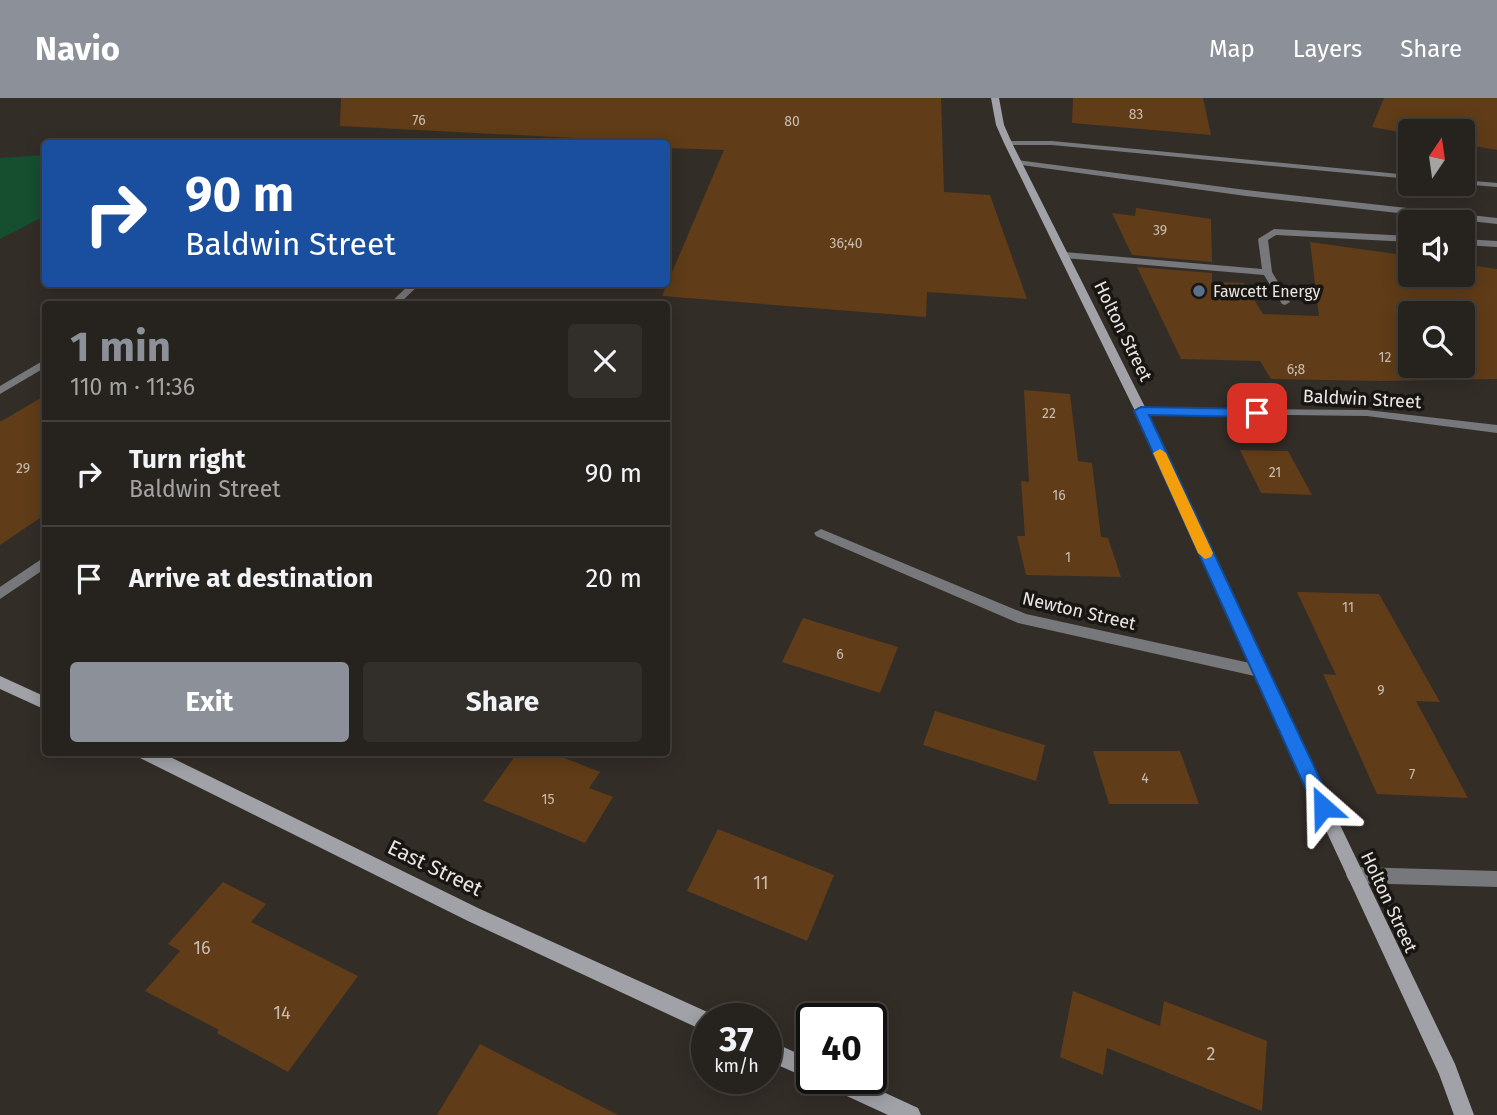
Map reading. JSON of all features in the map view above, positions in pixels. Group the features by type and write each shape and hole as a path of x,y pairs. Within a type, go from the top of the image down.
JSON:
{"street":[{"name":"Holton Street","path":"995,98 1000,125 1008,143 1141,411 1259,671 1448,1071 1464,1115"},
{"path":"1008,143 1052,143 1398,176"},
{"path":"1017,162 1247,193 1497,221"},
{"path":"1475,183 1497,185"},
{"path":"1285,302 1267,272 1263,239 1274,232 1398,238"},
{"path":"1475,243 1497,244"},
{"path":"1064,255 1267,272"},
{"path":"397,301 412,287"},
{"path":"0,391 42,365"},
{"name":"Baldwin Street","path":"1141,411 1367,413 1497,429"},
{"name":"Newton Street","path":"821,533 1023,620 1259,671"},
{"path":"0,594 42,564"},
{"path":"0,682 42,702"},
{"name":"East Street","path":"152,756 474,915 691,1014"},
{"path":"1355,874 1497,879"},
{"path":"865,1094 911,1115"}],"green space":[{"path":"42,155 42,218 0,239 0,158"}],"building":[{"path":"341,98 941,98 944,192 990,195 1027,299 927,292 926,317 662,296 666,287 670,287 670,277 724,150 670,148 670,140 613,140 340,126"},
{"path":"1073,98 1203,98 1211,135 1072,123"},
{"path":"1384,98 1497,98 1497,150 1475,146 1475,119 1398,119 1398,132 1372,127"},
{"path":"1136,208 1211,219 1212,262 1132,255 1112,213 1135,216"},
{"path":"1310,242 1398,254 1398,287 1475,287 1475,266 1497,269 1497,379 1271,379 1260,361 1181,359 1137,267 1212,273 1212,282 1244,283 1263,314 1319,316"},
{"path":"1024,390 1070,394 1078,461 1092,463 1101,537 1108,538 1121,577 1026,575 1017,536 1025,536 1021,481 1029,482"},
{"path":"42,397 42,517 0,545 0,422"},
{"path":"1240,450 1288,451 1312,495 1261,493"},
{"path":"1297,592 1379,594 1440,702 1416,701 1468,798 1377,794 1323,674 1336,675"},
{"path":"803,618 898,647 880,693 782,662"},
{"path":"935,711 1045,745 1036,781 923,745"},
{"path":"1093,751 1180,751 1199,804 1109,804"},
{"path":"515,756 559,756 600,772 589,788 613,797 585,843 483,801"},
{"path":"718,829 834,875 807,941 687,891"},
{"path":"223,882 266,904 251,922 358,976 288,1072 217,1033 219,1030 145,991 180,951 168,944"},
{"path":"1073,991 1160,1026 1164,1001 1267,1041 1262,1111 1107,1048 1103,1075 1060,1057"},
{"path":"480,1044 618,1115 437,1115"}],"slow traffic":[{"path":"1160,453 1205,553"}],"place":[{"name":"Fawcett Energy","path":"1199,291"}],"route":[{"path":"1257,413 1141,411 1323,807"}]}
